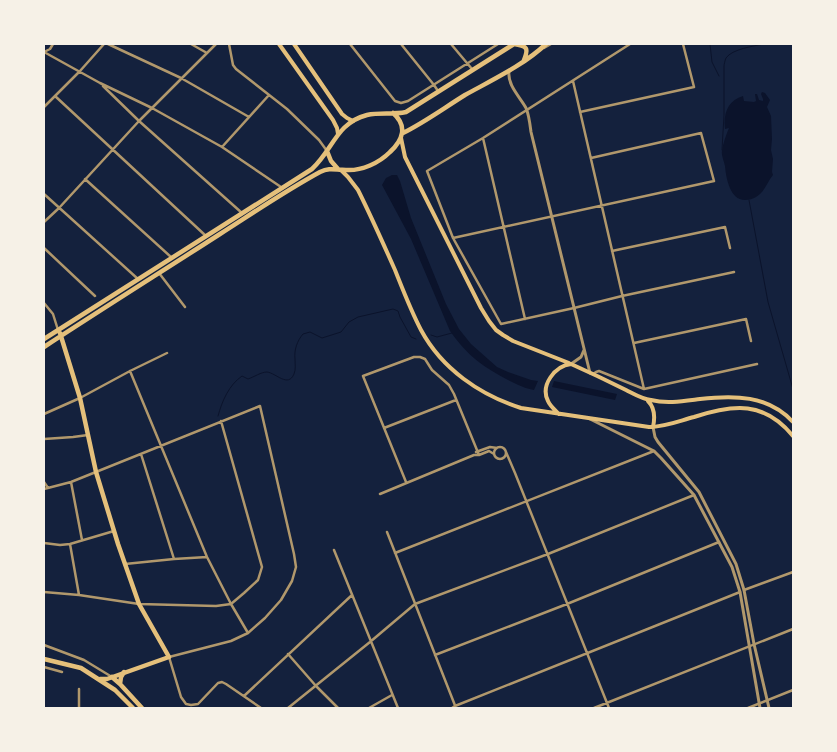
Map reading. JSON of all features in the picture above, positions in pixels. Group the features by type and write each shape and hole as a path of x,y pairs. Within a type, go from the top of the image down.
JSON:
{"main road":[{"path":"279,44 336,124 338,134"},
{"path":"294,44 342,114 353,121"},
{"path":"44,339 312,169 338,134 353,121 377,113 406,112 514,44 525,47 527,53 524,60"},
{"path":"44,347 265,205 320,172 339,169 352,170 374,163 390,152 402,136 464,96 537,53 546,44"},
{"path":"394,113 401,124 405,156 481,308 496,330 513,341 571,364 647,399 679,402 714,397 745,397 773,406 793,422"},
{"path":"326,151 331,161 356,186 422,331 451,370 472,385 500,401 521,408 653,427 673,424 727,408 761,411 785,426 793,436"},
{"path":"58,330 80,398 96,472 125,564 139,604 169,657 112,677 100,679"},
{"path":"559,414 548,402 546,391 548,380 552,374 565,365 571,364"},
{"path":"647,399 653,409 653,427"},
{"path":"44,659 81,668 115,690 133,708"},
{"path":"120,684 124,672"},
{"path":"112,677 142,708"}],"street":[{"path":"44,52 50,49 53,44"},
{"path":"44,107 104,44"},
{"path":"108,44 181,78 249,117"},
{"path":"191,44 207,53"},
{"path":"44,222 139,121 216,44"},
{"path":"229,44 233,65 236,69 288,109 319,140 326,151"},
{"path":"350,44 395,101 400,103 406,102 498,44"},
{"path":"401,44 438,91"},
{"path":"450,44 472,69"},
{"path":"537,53 551,44"},
{"path":"630,44 483,138 427,171 454,238 501,324 734,272"},
{"path":"580,112 694,87 683,44"},
{"path":"44,52 222,147 281,188"},
{"path":"510,70 508,76 510,83 527,110 584,350 592,374 599,371 644,389 757,364"},
{"path":"497,78 504,78 510,83"},
{"path":"573,81 644,389"},
{"path":"100,83 139,121 242,213"},
{"path":"222,147 269,95"},
{"path":"54,96 206,236"},
{"path":"454,238 714,182 701,133 591,158"},
{"path":"483,138 525,318"},
{"path":"86,179 171,258"},
{"path":"44,194 138,279"},
{"path":"612,250 725,226 730,248"},
{"path":"44,248 95,296"},
{"path":"159,273 185,307"},
{"path":"44,303 53,314 58,330"},
{"path":"634,343 746,319 751,341"},
{"path":"571,364 581,357 584,350"},
{"path":"44,414 80,398 167,353"},
{"path":"406,482 364,376 414,357 425,359 432,370 449,385 478,453"},
{"path":"130,371 207,557 248,633"},
{"path":"384,428 456,400"},
{"path":"44,489 70,482 260,406 294,554 296,567 292,581 281,600 266,618 248,633 231,641 169,657 181,697 186,704 197,704 220,682 226,684 261,708"},
{"path":"589,418 654,451 694,495 732,567 740,592 759,706"},
{"path":"44,592 139,604 216,606 231,604 258,580 262,567 222,421"},
{"path":"653,427 658,442 700,492 736,564 744,590 769,708"},
{"path":"44,439 88,434"},
{"path":"380,494 490,447 502,448 510,461 609,708"},
{"path":"494,454 497,448"},
{"path":"478,453 489,450 496,458 510,461"},
{"path":"395,553 654,451"},
{"path":"503,458 506,452"},
{"path":"141,454 174,559"},
{"path":"44,482 48,488"},
{"path":"70,482 82,540"},
{"path":"288,708 415,604 548,554 694,495"},
{"path":"44,544 70,544 114,531"},
{"path":"387,532 454,707 740,592"},
{"path":"435,655 719,542"},
{"path":"70,544 79,595"},
{"path":"724,551 729,549"},
{"path":"334,550 398,708"},
{"path":"125,564 207,557"},
{"path":"744,590 793,572"},
{"path":"244,696 352,595"},
{"path":"743,616 749,614"},
{"path":"594,708 793,629"},
{"path":"44,645 84,660 112,677"},
{"path":"288,654 338,708"},
{"path":"44,667 62,672"},
{"path":"79,708 80,689"},
{"path":"748,708 759,706 767,700 793,690"},
{"path":"370,708 392,695"}],"water":[{"path":"762,92 770,100 767,107 771,116 773,175 759,195 745,200 740,199 732,192 726,176 722,153 729,128 725,129 725,118 730,104 738,98 743,96 744,101 754,102 756,101 755,94 757,94 759,100 763,101"},
{"path":"397,175 400,181 411,218 446,304 459,329 471,344 497,367 538,381 534,390 512,382 485,367 463,348 450,331 411,239 382,185 386,178"},
{"path":"554,381 617,394 615,400 552,387"}],"waterway":[{"path":"710,44 712,62 719,76"},
{"path":"722,150 724,66 726,59 738,50 764,44"},
{"path":"749,200 768,302 793,389"},
{"path":"218,416 227,394 233,384 242,376 248,379 267,372 289,380 294,374 296,349 303,334 310,332 322,338 341,332 349,322 358,317 393,309 398,311 411,337 416,339"},
{"path":"431,335 437,337 452,333"}]}
